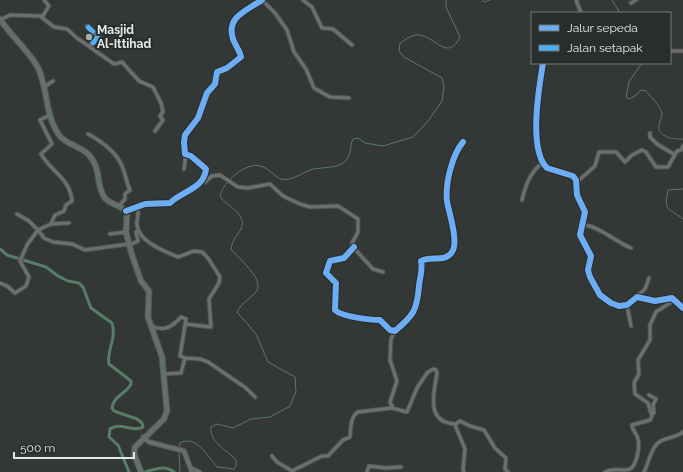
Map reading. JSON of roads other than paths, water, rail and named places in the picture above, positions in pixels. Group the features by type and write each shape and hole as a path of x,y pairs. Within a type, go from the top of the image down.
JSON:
{"highway":[{"path":"0,20 37,66 50,115 56,130 62,139 84,150 92,158 98,170 102,195 126,211 126,232 141,281 149,290 147,313 162,357 165,374 167,415 143,437 134,450 141,470"}],"main road":[{"path":"143,437 149,442 182,450 186,453 191,470"}],"street":[{"path":"42,17 49,6 44,0"},
{"path":"184,169 186,155 184,148 184,137 198,118 207,93 215,84 217,72 229,66 241,56 232,38 230,28 232,23 240,15 262,0 275,13 287,30 294,52 306,69 313,87 330,97 349,98"},
{"path":"303,0 312,7 322,28 333,29 352,45"},
{"path":"576,0 581,12"},
{"path":"631,3 636,0"},
{"path":"0,20 10,15 42,17 54,27 68,29 77,38 115,64 122,62 139,82 150,85 155,90 162,104 163,112 160,116 163,119 155,131"},
{"path":"87,26 98,37 90,46"},
{"path":"671,51 683,51"},
{"path":"543,64 537,96 536,143 543,163 548,169 573,176 577,182 577,195 585,212 581,238 591,256 589,275 598,292 611,303 619,306 627,305 636,298 645,289 649,278"},
{"path":"43,87 53,81"},
{"path":"50,115 40,120 52,144 41,154 54,171 68,185 72,201 66,205 64,211 55,215 51,224"},
{"path":"650,133 650,137 653,141 675,155"},
{"path":"88,134 100,141 121,164 126,185 130,190 125,194 125,199 119,206"},
{"path":"393,408 390,402 397,376 390,361 390,339 395,331 417,308 422,270 421,261 430,257 439,259 446,257 452,253 454,249 454,233 447,191 454,159 463,142"},
{"path":"577,182 595,166 597,154 601,152 616,152 625,162 637,151 642,150 646,152 658,168 668,167 675,155 683,146"},
{"path":"126,211 136,206 151,203 170,203 177,197 193,190 202,180 206,171 205,167 190,156 186,155"},
{"path":"522,200 527,184 538,167 543,163"},
{"path":"202,180 205,182 217,175 226,178 234,186 248,188 270,184 283,196 302,205 310,207 335,205 341,208 358,219 358,232 352,243 354,247 374,270 384,272"},
{"path":"136,206 139,212 137,226 146,240 178,257 194,251 202,252 212,263 220,277 219,282 209,299 211,327 185,324"},
{"path":"17,214 29,221 44,238 53,242 72,244 85,250 138,242 136,232"},
{"path":"0,283 15,292 26,286 28,277 20,261 33,235 38,230 51,224 69,223"},
{"path":"582,224 598,228 620,244 632,248"},
{"path":"110,234 126,232"},
{"path":"354,247 344,258 330,261 325,269 326,273 336,283 335,310 340,314 371,320 380,320 390,330 395,331"},
{"path":"636,298 655,301 672,298 676,299 683,308"},
{"path":"652,416 648,403 635,394 634,383 639,374 638,360 650,340 650,325 656,313 676,299"},
{"path":"627,305 631,326"},
{"path":"150,325 159,329 173,326 181,317 186,319 179,354 185,358 200,359 208,362 241,384 256,397"},
{"path":"165,374 181,374 185,358"},
{"path":"272,456 290,471 301,468 322,456 328,456 349,437 352,422 356,413 393,408 405,413 409,410 410,402 426,375 434,369 437,373 433,400 434,411 444,421 455,424 462,421 470,426 482,429 496,449 505,457 507,462 504,468 508,472"},
{"path":"605,472 612,469 625,470 632,467 637,456 638,439 632,425 650,420 656,399 649,395"},
{"path":"455,424 465,447 464,472"},
{"path":"644,472 653,450 659,442 680,435 683,432"},
{"path":"367,472 370,466 386,468 401,467"},
{"path":"191,470 200,472"}],"waterway":[{"path":"179,448 180,443 186,441 191,442 201,448 217,467 234,469 236,466 236,460 216,442 211,432 211,427 217,424 233,428 251,419 270,417 290,406 296,391 295,377 268,362 256,334 237,312 258,289 258,283 251,270 231,249 232,243 241,229 242,219 220,196 225,185 236,174 248,167 261,166 279,178 285,180 313,169 336,166 347,159 353,139 358,138 365,143 383,146 413,137 428,121 442,101 444,87 442,78 404,57 399,51 400,43 410,37 420,35 441,46 451,48 460,37 446,7 446,0"},
{"path":"482,0 484,2 490,0"},
{"path":"612,0 619,12"},
{"path":"641,64 629,82 626,97 629,99 641,90 646,91 661,111 662,115 659,123 659,130 661,133 667,137 683,139"},
{"path":"683,189 668,190 666,202 668,208 683,219"},
{"path":"0,249 7,255 46,267 68,281 79,283 83,287 91,308 112,323 113,334 108,359 109,364 131,381 129,387 117,398 112,408 114,411 137,419 142,423 143,427 135,429 118,426 110,429 109,437 118,445 129,472"},
{"path":"179,451 180,472"},
{"path":"145,472 164,468 174,472"}],"place":[{"name":"Masjid Al-Ittihad","path":"89,37"}]}
